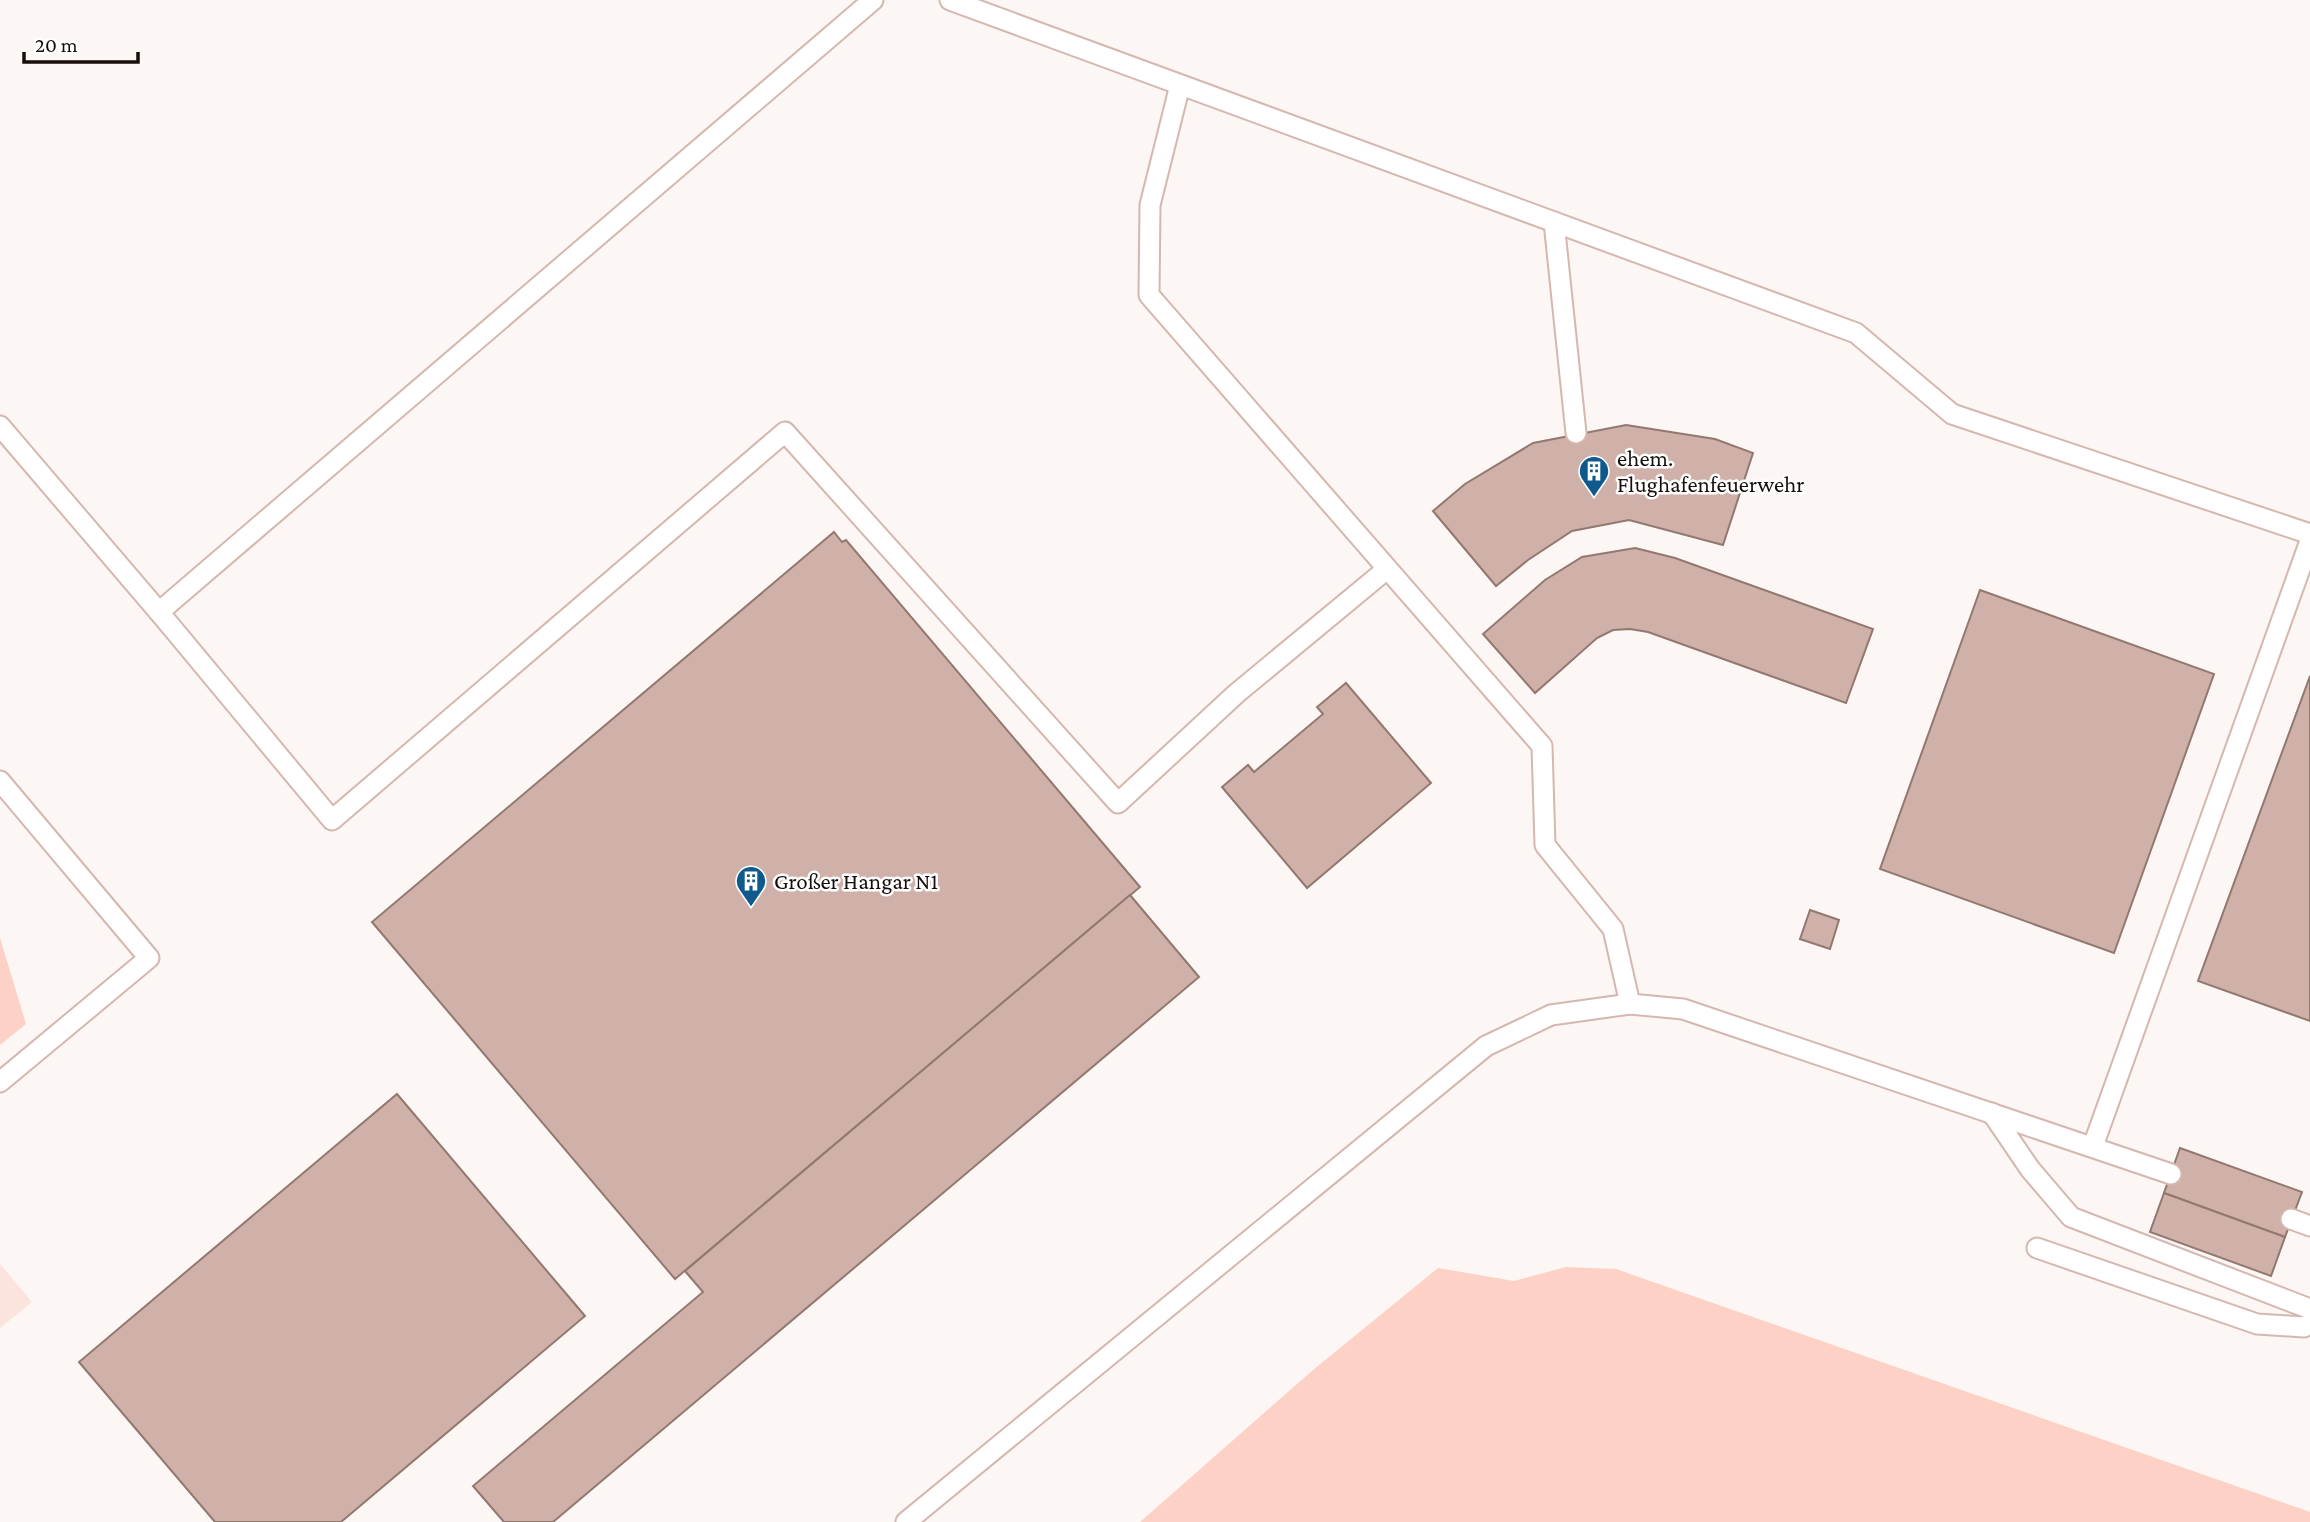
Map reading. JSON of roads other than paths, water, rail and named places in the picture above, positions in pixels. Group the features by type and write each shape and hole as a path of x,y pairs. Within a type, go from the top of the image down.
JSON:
{"lane":[{"path":"159,612 873,0"},
{"path":"950,0 1856,333 1952,414 2310,534"},
{"path":"1180,85 1150,205 1149,295 1542,746 1545,845 1613,929 1630,1004"},
{"path":"1554,222 1576,433"},
{"path":"0,426 332,820 785,432 1118,803 1237,693 1387,569"},
{"path":"2093,1146 2310,541"},
{"path":"0,781 149,958 0,1082"},
{"path":"906,1522 1486,1046 1552,1015 1630,1004 1683,1009 2171,1174"},
{"path":"1992,1113 2030,1169 2071,1217 2310,1309"},
{"path":"2037,1248 2258,1324 2304,1327 2310,1324"}],"place":[{"name":"ehem. Flughafenfeuerwehr","path":"1594,498"},
{"name":"Großer Hangar N1","path":"751,908"}]}
